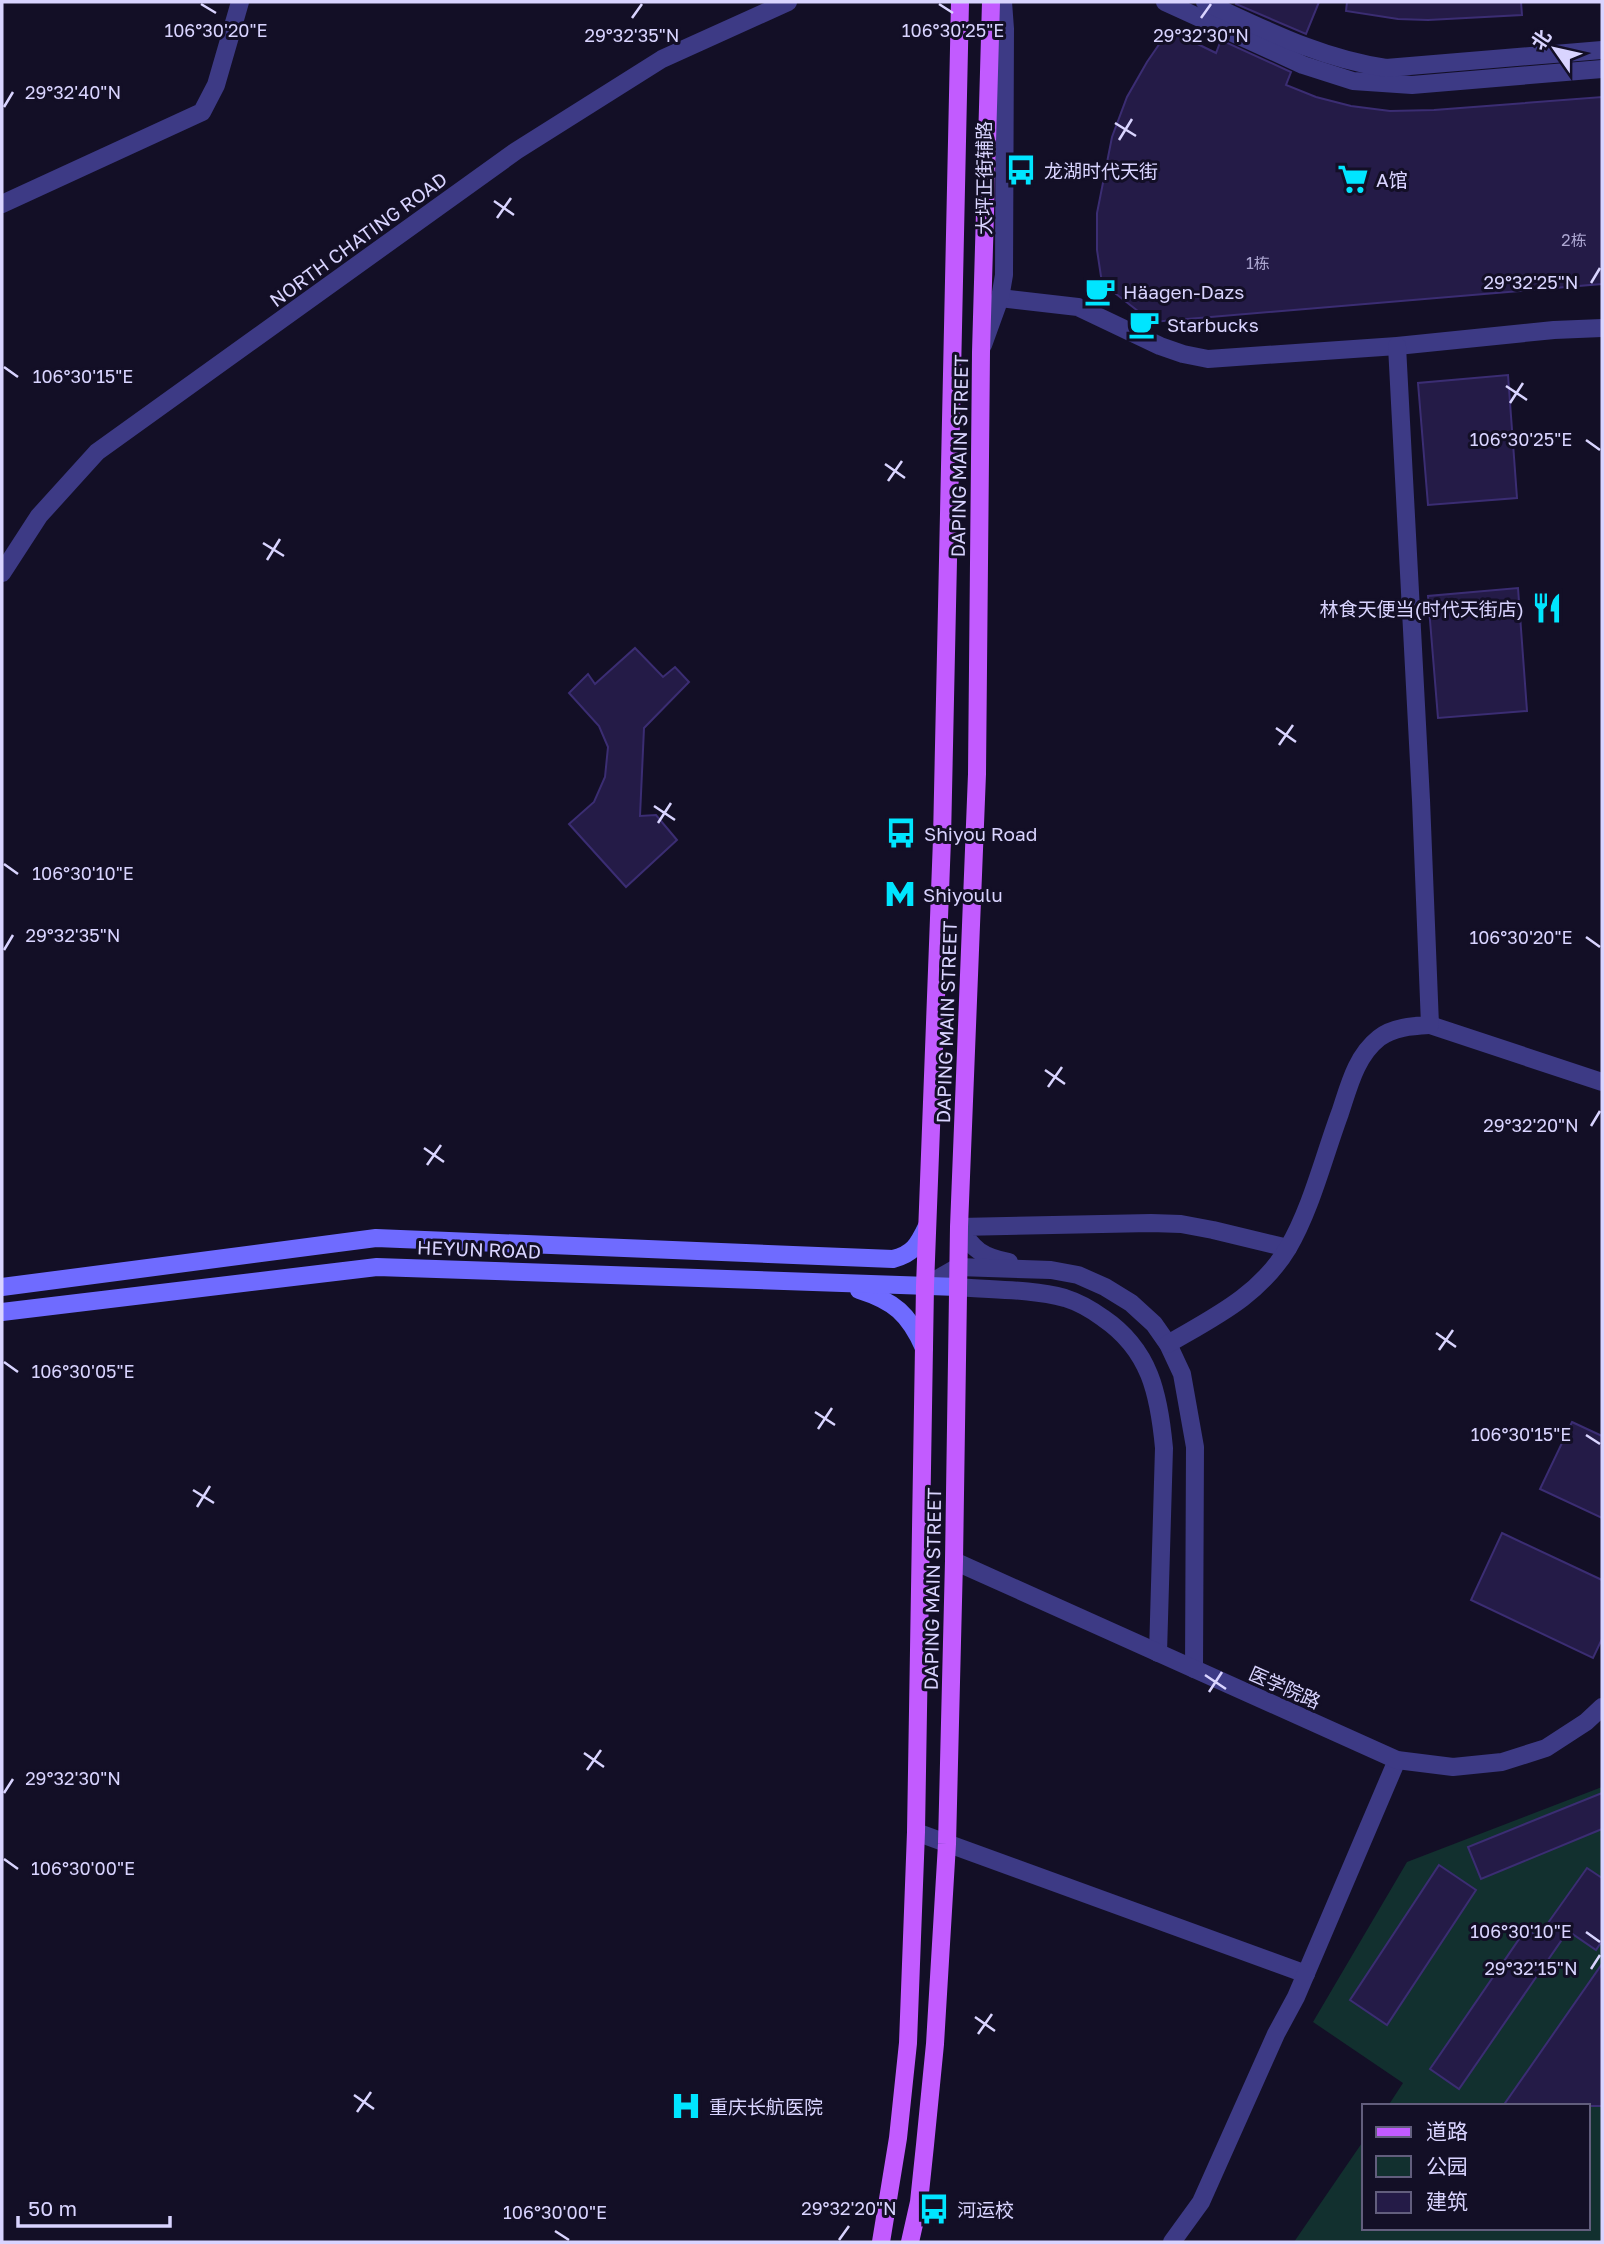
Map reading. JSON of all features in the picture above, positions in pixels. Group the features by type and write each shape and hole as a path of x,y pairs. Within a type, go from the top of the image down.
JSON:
{"main road":[{"name":"DAPING MAIN STREET","path":"881,2242 898,2138 908,2043 916,1832 925,1286 942,839 960,2"},
{"name":"DAPING MAIN STREET","path":"911,2242 922,2179 935,2044 947,1844 959,1227 976,774 981,352 990,2"},
{"name":"HEYUN ROAD","path":"2,1287 376,1238 893,1259 905,1256 914,1249 927,1226"},
{"name":"HEYUN ROAD","path":"2,1312 377,1267 958,1287"},
{"path":"839,1283 881,1297 895,1307 908,1319 924,1348"}],"street":[{"path":"2,204 202,112 216,85 240,2"},
{"name":"NORTH CHATING ROAD","path":"2,573 39,516 97,452 516,151 662,59 788,2"},
{"name":"大坪正街辅路","path":"981,352 1000,298 1004,275 1003,2"},
{"path":"1005,29 1010,9 1016,2"},
{"path":"1165,2 1303,65 1353,81 1412,85 1602,69"},
{"path":"1205,2 1309,50 1357,64 1386,68 1602,50"},
{"path":"1000,298 1078,307 1160,346 1208,359 1602,328"},
{"path":"1397,346 1430,1025"},
{"path":"1168,1344 1240,1302 1264,1279 1288,1248 1306,1208 1353,1074 1364,1053 1381,1036 1405,1027 1430,1025 1602,1082"},
{"path":"959,1227 1171,1224 1213,1230 1288,1248"},
{"path":"959,1227 973,1247 990,1258 1078,1275 1105,1287 1131,1303 1153,1324 1168,1344 1182,1374 1195,1447 1194,1669"},
{"path":"925,1286 958,1267 1051,1270"},
{"path":"958,1287 1046,1294 1068,1299 1093,1311 1113,1325 1130,1340 1146,1364 1161,1415 1164,1448 1158,1653"},
{"name":"医学院路","path":"954,1561 1397,1760 1452,1767 1502,1762 1546,1748 1586,1722 1602,1707"},
{"path":"1172,2242 1201,2202 1306,1974 1397,1760"},
{"path":"916,1832 1306,1974"}],"green space":[{"path":"1602,1787 1602,2242 1294,2242 1362,2143 1362,2230 1590,2230 1590,2104 1389,2104 1403,2083 1313,2022 1407,1862"}],"building":[{"path":"1319,2 1306,34 1236,4"},
{"path":"1347,2 1521,2 1522,15 1398,19 1346,11"},
{"name":"A馆","path":"1169,30 1216,53 1221,40 1291,72 1286,85 1316,97 1351,106 1390,111 1434,110 1602,97 1602,284 1152,322 1102,283 1097,250 1097,213 1112,137 1127,97"},
{"path":"1508,375 1517,498 1428,505 1418,383"},
{"path":"1518,588 1527,711 1438,718 1428,596"},
{"path":"635,648 663,677 675,667 689,682 644,728 640,816 656,815 677,840 626,887 569,824 594,802 605,777 608,747 599,726 569,693 588,674 595,684"},
{"path":"1572,1422 1602,1436 1602,1518 1540,1489"},
{"path":"1502,1533 1602,1580 1602,1639 1593,1658 1471,1600"},
{"path":"1602,1793 1602,1829 1481,1879 1468,1847"},
{"path":"1439,1865 1476,1890 1387,2025 1350,2000"},
{"path":"1587,1868 1602,1878 1602,1941 1596,1950 1568,1931 1459,2089 1430,2069 1526,1929 1538,1937"},
{"path":"1602,1964 1602,2106 1504,2104"}],"place":[{"name":"龙湖时代天街","path":"1021,170"},
{"name":"A馆","path":"1353,179"},
{"name":"Häagen-Dazs","path":"1100,291"},
{"name":"Starbucks","path":"1144,324"},
{"name":"林食天便当(时代天街店)","path":"1547,608"},
{"name":"Shiyou Road","path":"901,833"},
{"name":"Shiyoulu","path":"900,894"},
{"name":"重庆长航医院","path":"686,2106"},
{"name":"河运校","path":"934,2209"}]}
